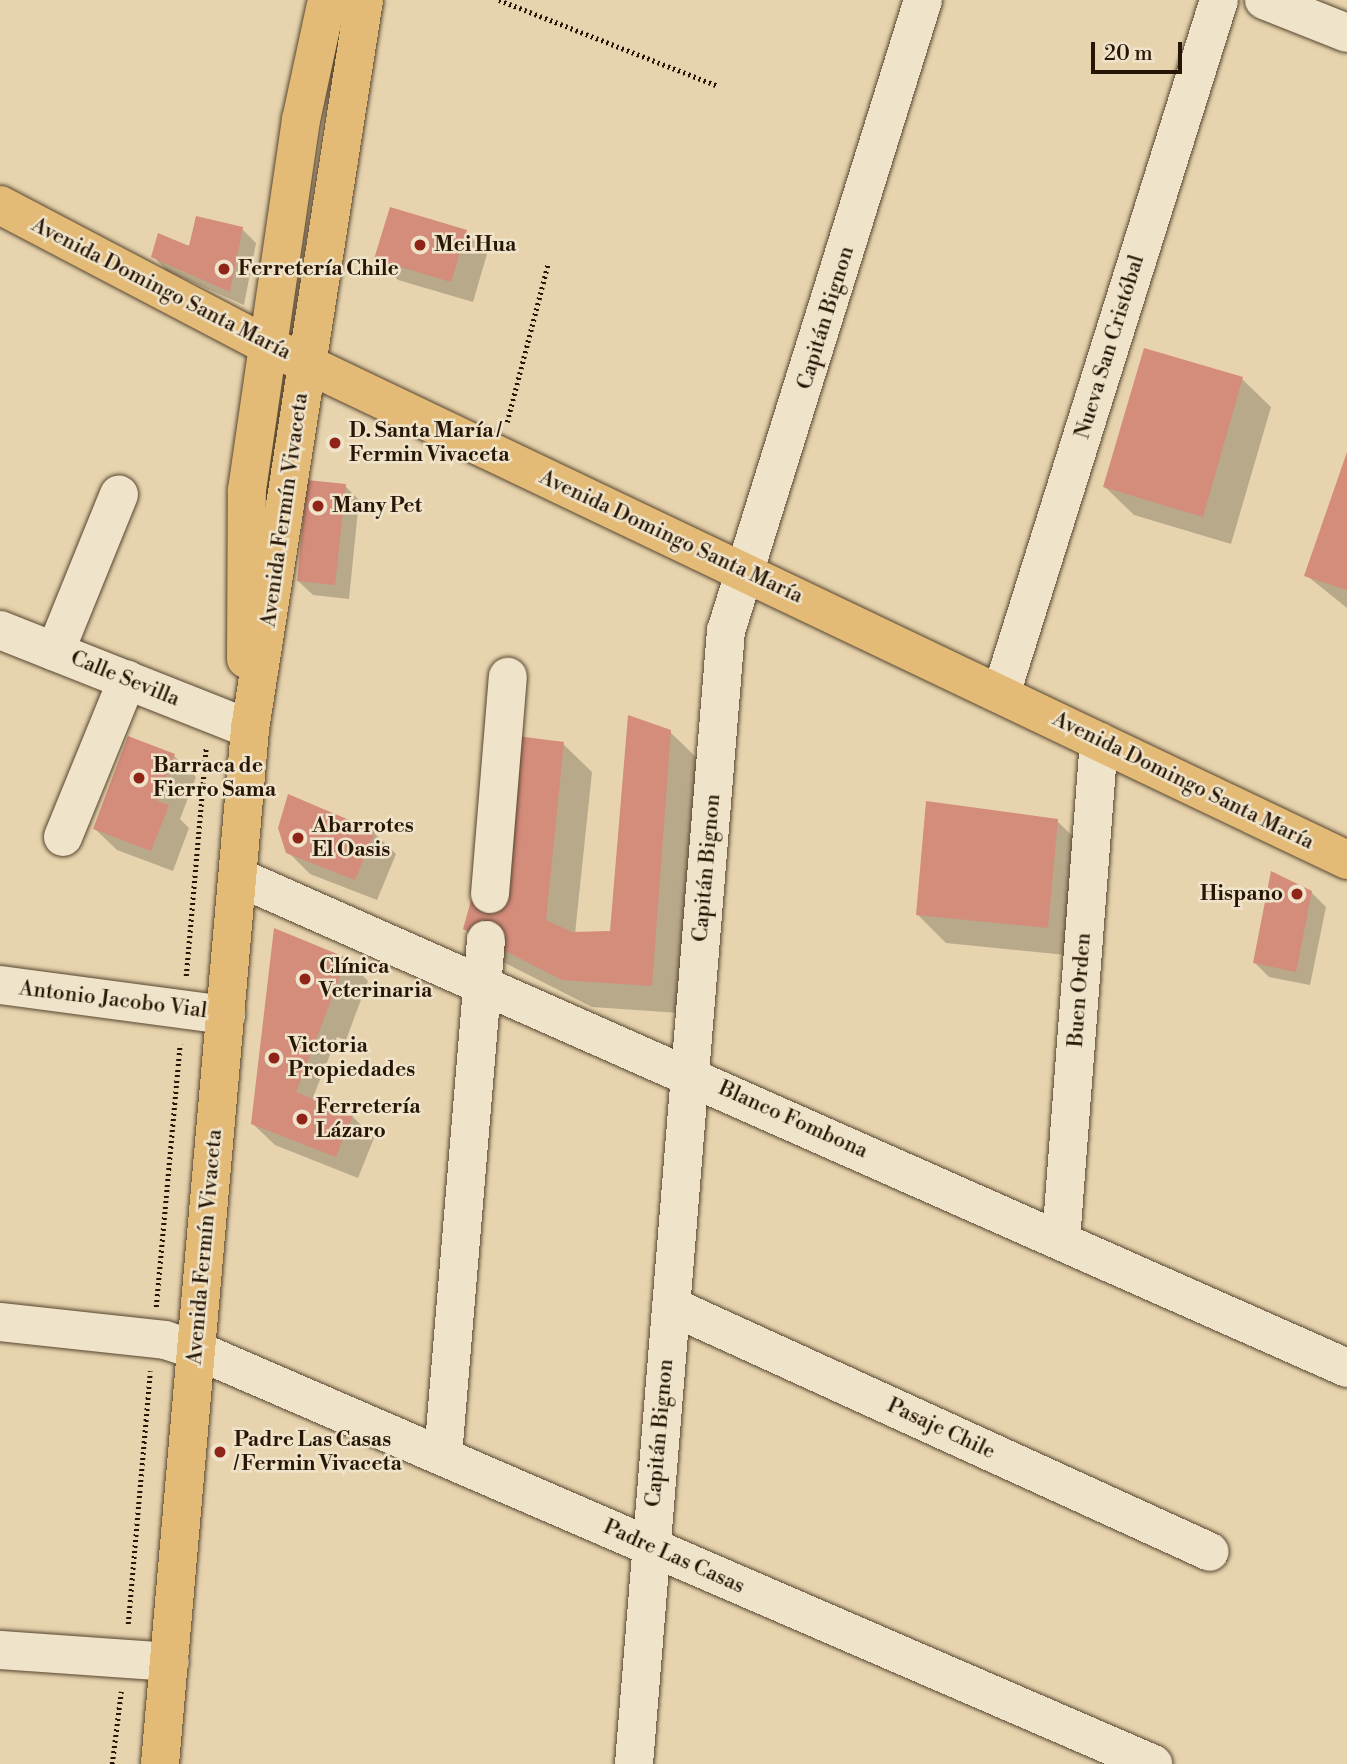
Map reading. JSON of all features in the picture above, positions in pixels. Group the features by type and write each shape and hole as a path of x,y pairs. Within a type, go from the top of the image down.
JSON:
{"main road":[{"name":"Avenida Fermín Vivaceta","path":"250,729 243,560 268,345 301,120 327,0"},
{"name":"Avenida Fermín Vivaceta","path":"160,1764 250,729 364,0"},
{"name":"Avenida Domingo Santa María","path":"0,205 268,345 1347,860"}],"street":[{"name":"Capitán Bignon","path":"634,1764 726,631 923,0"},
{"name":"Nueva San Cristóbal","path":"1001,694 1219,0"},
{"path":"1264,0 1345,27"},
{"path":"55,652 119,495"},
{"name":"Calle Sevilla","path":"0,630 250,729"},
{"path":"490,894 508,677"},
{"path":"63,837 127,680"},
{"name":"Buen Orden","path":"1061,1240 1099,741"},
{"name":"Blanco Fombona","path":"238,877 483,981 1347,1368"},
{"path":"443,1456 486,940"},
{"name":"Antonio Jacobo Vial","path":"0,985 226,1015"},
{"name":"Pasaje Chile","path":"671,1306 1210,1552"},
{"name":"Padre Las Casas","path":"0,1322 153,1339 196,1350 1153,1764"},
{"path":"0,1650 170,1662"}],"path":[{"path":"499,0 719,86"},
{"path":"507,424 548,263"},
{"path":"112,1764 125,1659 209,713"}],"building":[{"name":"Mei Hua","path":"390,207 467,230 451,282 374,259"},
{"path":"196,216 243,227 230,292 151,257 158,233 189,246"},
{"path":"1144,348 1243,377 1203,517 1103,487"},
{"path":"1347,452 1347,590 1304,576"},
{"path":"307,480 346,484 335,585 297,581"},
{"path":"628,715 671,730 652,986 562,980 463,929 517,736 564,742 546,920 572,932 610,931"},
{"name":"Barraca de Fierro Sama","path":"128,736 175,754 157,801 169,805 151,851 93,829"},
{"path":"288,794 375,831 355,880 286,853 278,828"},
{"path":"926,801 1058,819 1048,928 916,915"},
{"path":"1271,871 1312,891 1296,972 1253,963"},
{"path":"274,928 347,958 296,1092 353,1115 336,1157 251,1124"}],"place":[{"name":"Mei Hua","path":"420,245"},
{"name":"Ferretería Chile","path":"224,269"},
{"name":"D. Santa María / Fermin Vivaceta","path":"335,443"},
{"name":"Many Pet","path":"318,506"},
{"name":"Barraca de Fierro Sama","path":"139,778"},
{"name":"Abarrotes El Oasis","path":"298,838"},
{"name":"Hispano","path":"1297,894"},
{"name":"Clínica Veterinaria","path":"305,979"},
{"name":"Victoria Propiedades","path":"274,1058"},
{"name":"Ferretería Lázaro","path":"302,1119"},
{"name":"Padre Las Casas / Fermin Vivaceta","path":"220,1452"}]}
